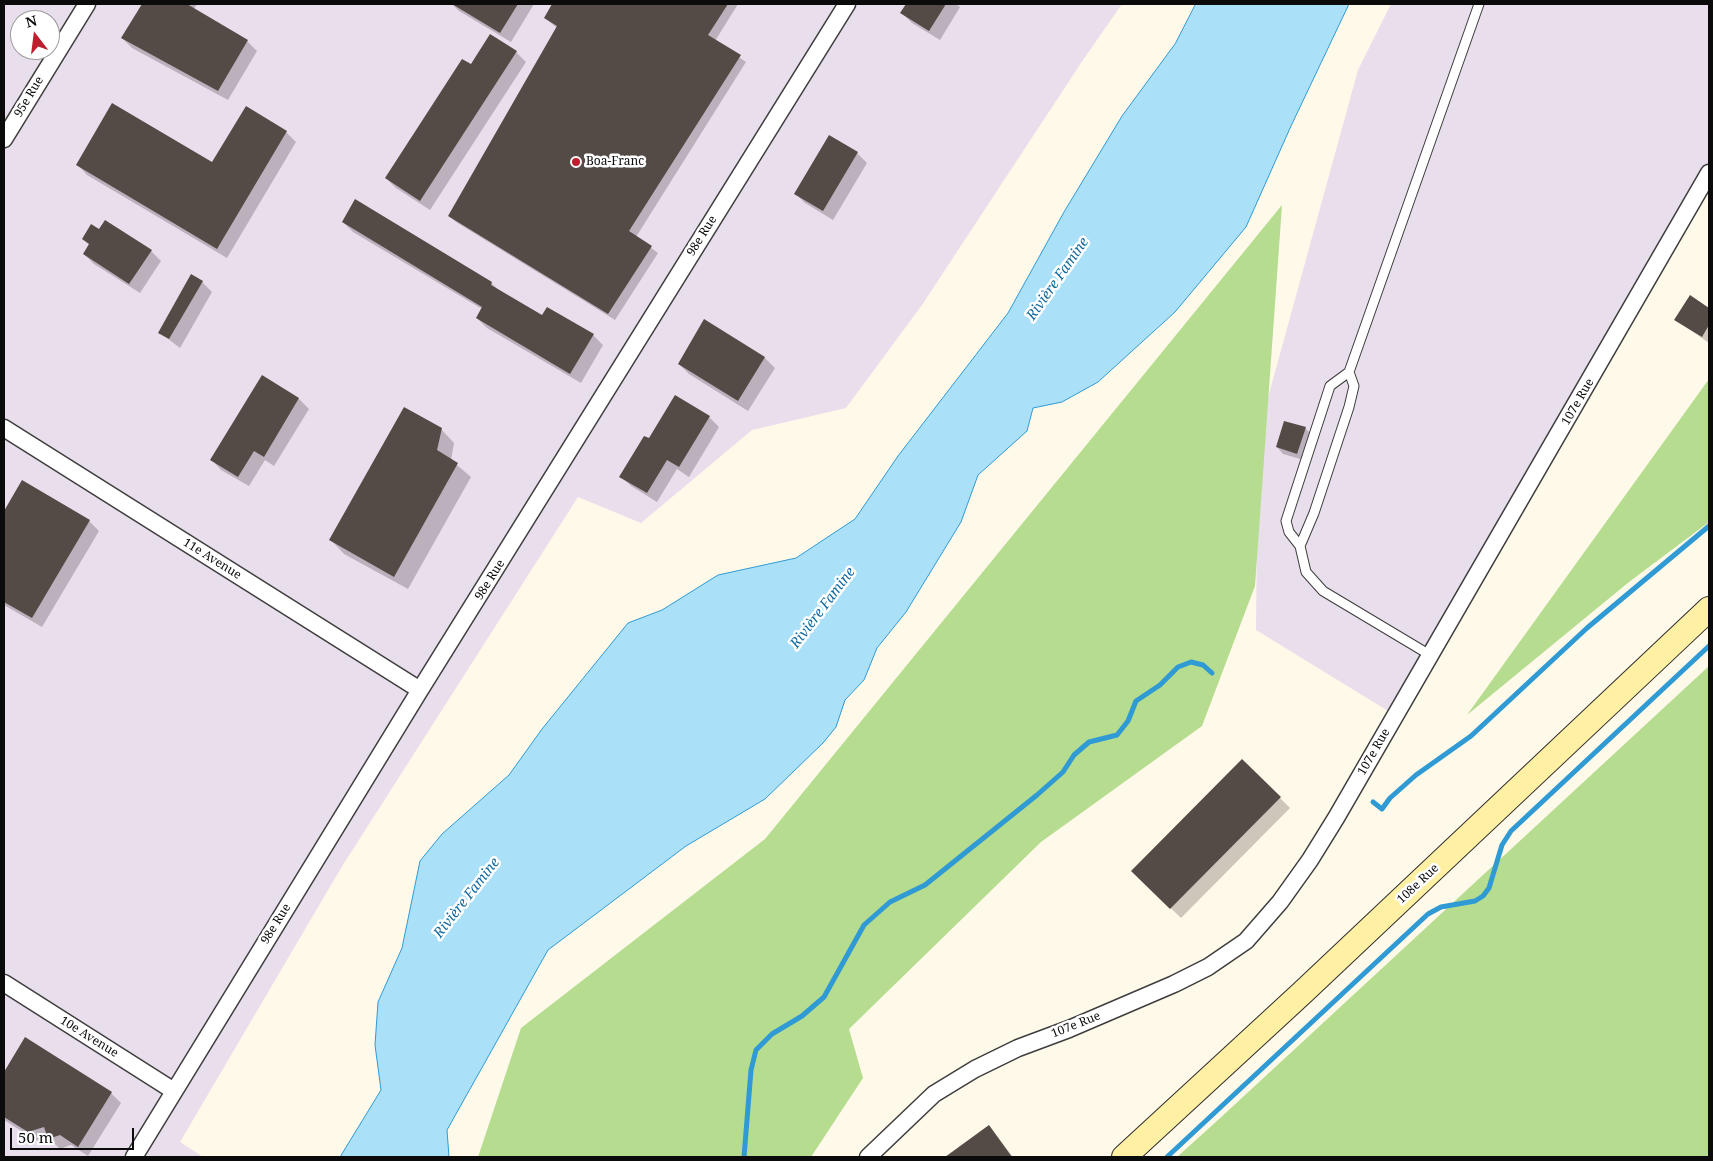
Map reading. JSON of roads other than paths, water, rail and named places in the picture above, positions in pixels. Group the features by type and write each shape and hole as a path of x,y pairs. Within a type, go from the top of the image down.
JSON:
{"main road":[{"name":"108e Rue","path":"1124,1157 1302,994 1709,609"}],"street":[{"name":"95e Rue","path":"4,139 86,4"},
{"name":"98e Rue","path":"134,1157 420,690 847,4"},
{"name":"107e Rue","path":"868,1157 934,1094 975,1069 1018,1048 1069,1029 1174,984 1208,967 1246,941 1280,902 1310,860 1709,173"},
{"name":"11e Avenue","path":"4,428 420,690"},
{"name":"10e Avenue","path":"4,983 174,1091"}],"lane":[{"path":"1430,655 1322,591 1306,572 1300,546 1290,532 1286,521 1330,386 1349,372 1479,4"},
{"path":"1300,546 1314,513 1349,406 1354,386 1349,372"}],"water":[{"name":"Rivière Famine","path":"1196,4 1349,4 1246,227 1175,312 1098,382 1062,402 1033,408 1027,431 978,475 961,522 906,612 877,648 864,680 845,700 836,727 823,743 765,799 686,846 548,950 447,1130 449,1157 340,1157 381,1090 375,1045 378,1002 402,948 420,861 442,834 509,775 542,729 628,623 662,610 718,575 796,558 855,519 898,456 1008,313 1064,212 1122,116 1175,44"}],"waterway":[{"path":"1373,802 1382,809 1390,798 1416,775 1471,736 1587,628 1709,526"},
{"path":"1167,1157 1428,914 1441,907 1475,901 1483,896 1489,888 1502,845 1511,831 1709,646"},
{"path":"744,1157 751,1070 756,1050 772,1034 802,1016 824,997 864,925 890,902 925,885 1037,795 1063,772 1074,755 1089,742 1117,735 1128,721 1136,701 1160,685 1178,667 1191,662 1203,665 1212,673"}],"place":[{"name":"Boa-Franc","path":"576,162"}]}
